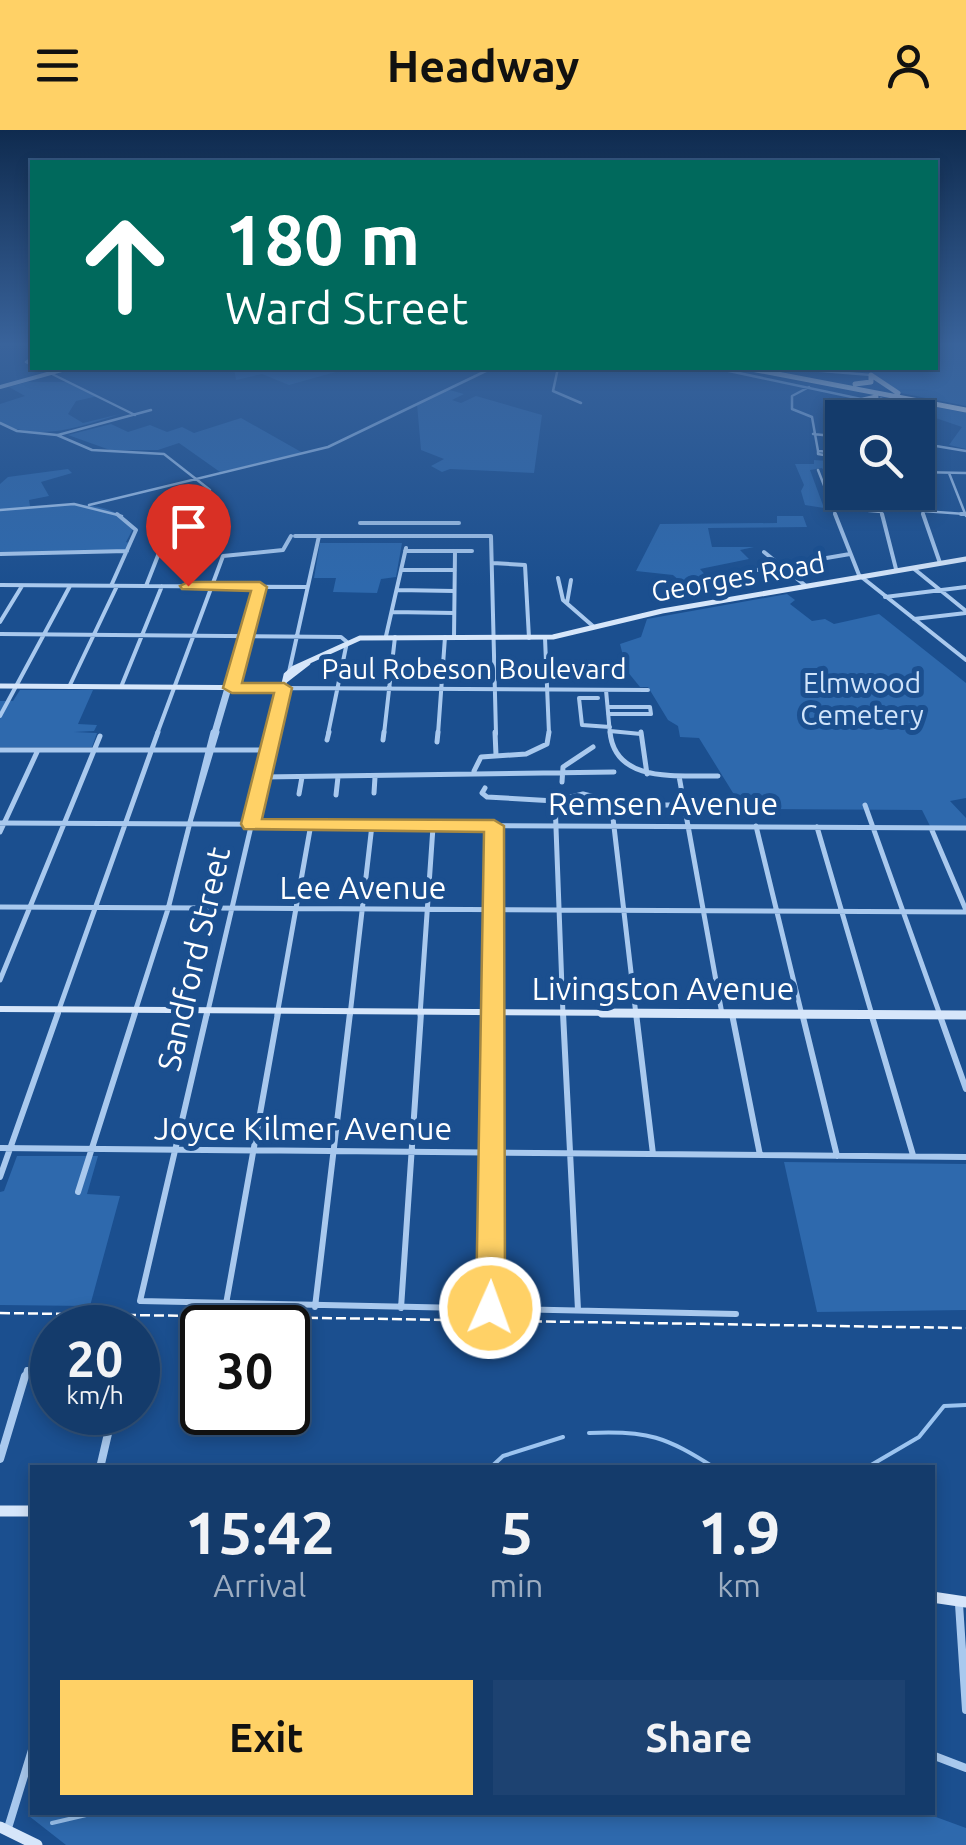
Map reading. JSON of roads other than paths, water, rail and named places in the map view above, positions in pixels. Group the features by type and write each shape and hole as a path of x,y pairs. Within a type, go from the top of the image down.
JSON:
{"street":[{"path":"6,426 57,436 96,451 160,453 210,490 210,497 170,525 146,586"},
{"path":"57,436 94,426"},
{"path":"0,510 104,504 328,448 373,426"},
{"path":"813,426 817,451"},
{"path":"813,434 825,435"},
{"path":"935,445 966,451"},
{"path":"818,470 859,575 966,660"},
{"path":"935,473 966,473"},
{"path":"940,563 923,511 966,515 949,473"},
{"path":"68,687 94,635 135,526 104,504"},
{"path":"860,510 881,512 896,569"},
{"path":"400,516 400,536"},
{"path":"360,524 459,523"},
{"path":"308,536 314,528"},
{"path":"0,1176 209,586 223,556 280,551 293,536 491,536 496,755"},
{"name":"Sandford Street","path":"226,1304 140,1300 251,824 266,777 319,536"},
{"path":"386,636 406,550 472,551"},
{"path":"0,554 126,551"},
{"path":"437,742 454,613 455,551"},
{"path":"764,552 806,586"},
{"path":"115,554 124,558"},
{"path":"698,580 850,554"},
{"name":"Georges Road","path":"286,680 314,656 347,642 386,636 545,638 859,575 966,560"},
{"path":"493,563 524,564 529,638"},
{"path":"911,566 966,612"},
{"path":"401,570 455,570"},
{"path":"558,578 566,603 594,627"},
{"path":"706,579 729,600"},
{"path":"566,603 571,580"},
{"path":"0,586 308,586"},
{"path":"0,622 22,586"},
{"path":"0,716 70,586"},
{"path":"121,687 162,586"},
{"path":"78,1192 168,909 188,824 258,587"},
{"path":"884,597 966,587"},
{"path":"397,590 454,591"},
{"path":"392,612 454,613"},
{"path":"914,619 966,612"},
{"path":"0,634 337,636 347,642 327,740"},
{"path":"383,740 395,636"},
{"path":"474,772 477,760 526,754 547,744 545,638"},
{"name":"Paul Robeson Boulevard","path":"0,686 229,688 286,680 336,688 648,690"},
{"path":"606,692 617,758 647,774 718,776"},
{"path":"598,698 579,698 582,725 641,731 647,774"},
{"path":"650,707 651,714 608,709 650,707"},
{"path":"0,980 100,736"},
{"path":"561,772 593,747"},
{"path":"0,750 270,750"},
{"path":"0,832 38,750"},
{"path":"561,772 562,796"},
{"path":"266,777 614,772"},
{"path":"679,776 703,912 760,1155"},
{"path":"299,794 302,777"},
{"path":"336,795 338,777"},
{"path":"374,793 376,778"},
{"path":"485,788 482,793 487,797 554,801 562,796 606,797 615,826 653,1154"},
{"path":"554,801 578,1310"},
{"path":"637,805 729,805"},
{"path":"865,806 966,1088"},
{"name":"Remsen Avenue","path":"2,823 966,828"},
{"path":"311,824 226,1304 736,1314"},
{"path":"316,1307 372,826"},
{"path":"401,1308 433,826"},
{"path":"490,1308 494,826"},
{"path":"756,826 836,1156"},
{"path":"817,827 913,1156"},
{"path":"930,828 966,911"},
{"name":"Lee Avenue","path":"0,908 966,911"},
{"name":"Livingston Avenue","path":"0,1009 966,1015"},
{"name":"Joyce Kilmer Avenue","path":"0,1148 966,1157"},
{"path":"0,1460 27,1370"},
{"path":"101,1465 108,1435"},
{"path":"0,1511 30,1511"},
{"path":"935,1598 962,1602 966,1710"},
{"path":"30,1756 4,1828 37,1845"},
{"path":"935,1757 966,1768"}],"waterway":[{"path":"871,1465 919,1437 944,1406 966,1405"},
{"path":"589,1433 656,1438 710,1465"},
{"path":"493,1465 503,1456 563,1437"},
{"path":"52,1823 86,1815"}],"railway":[{"path":"0,1313 966,1328"}],"park label":[{"name":"Elmwood Cemetery","path":"862,699"}]}
